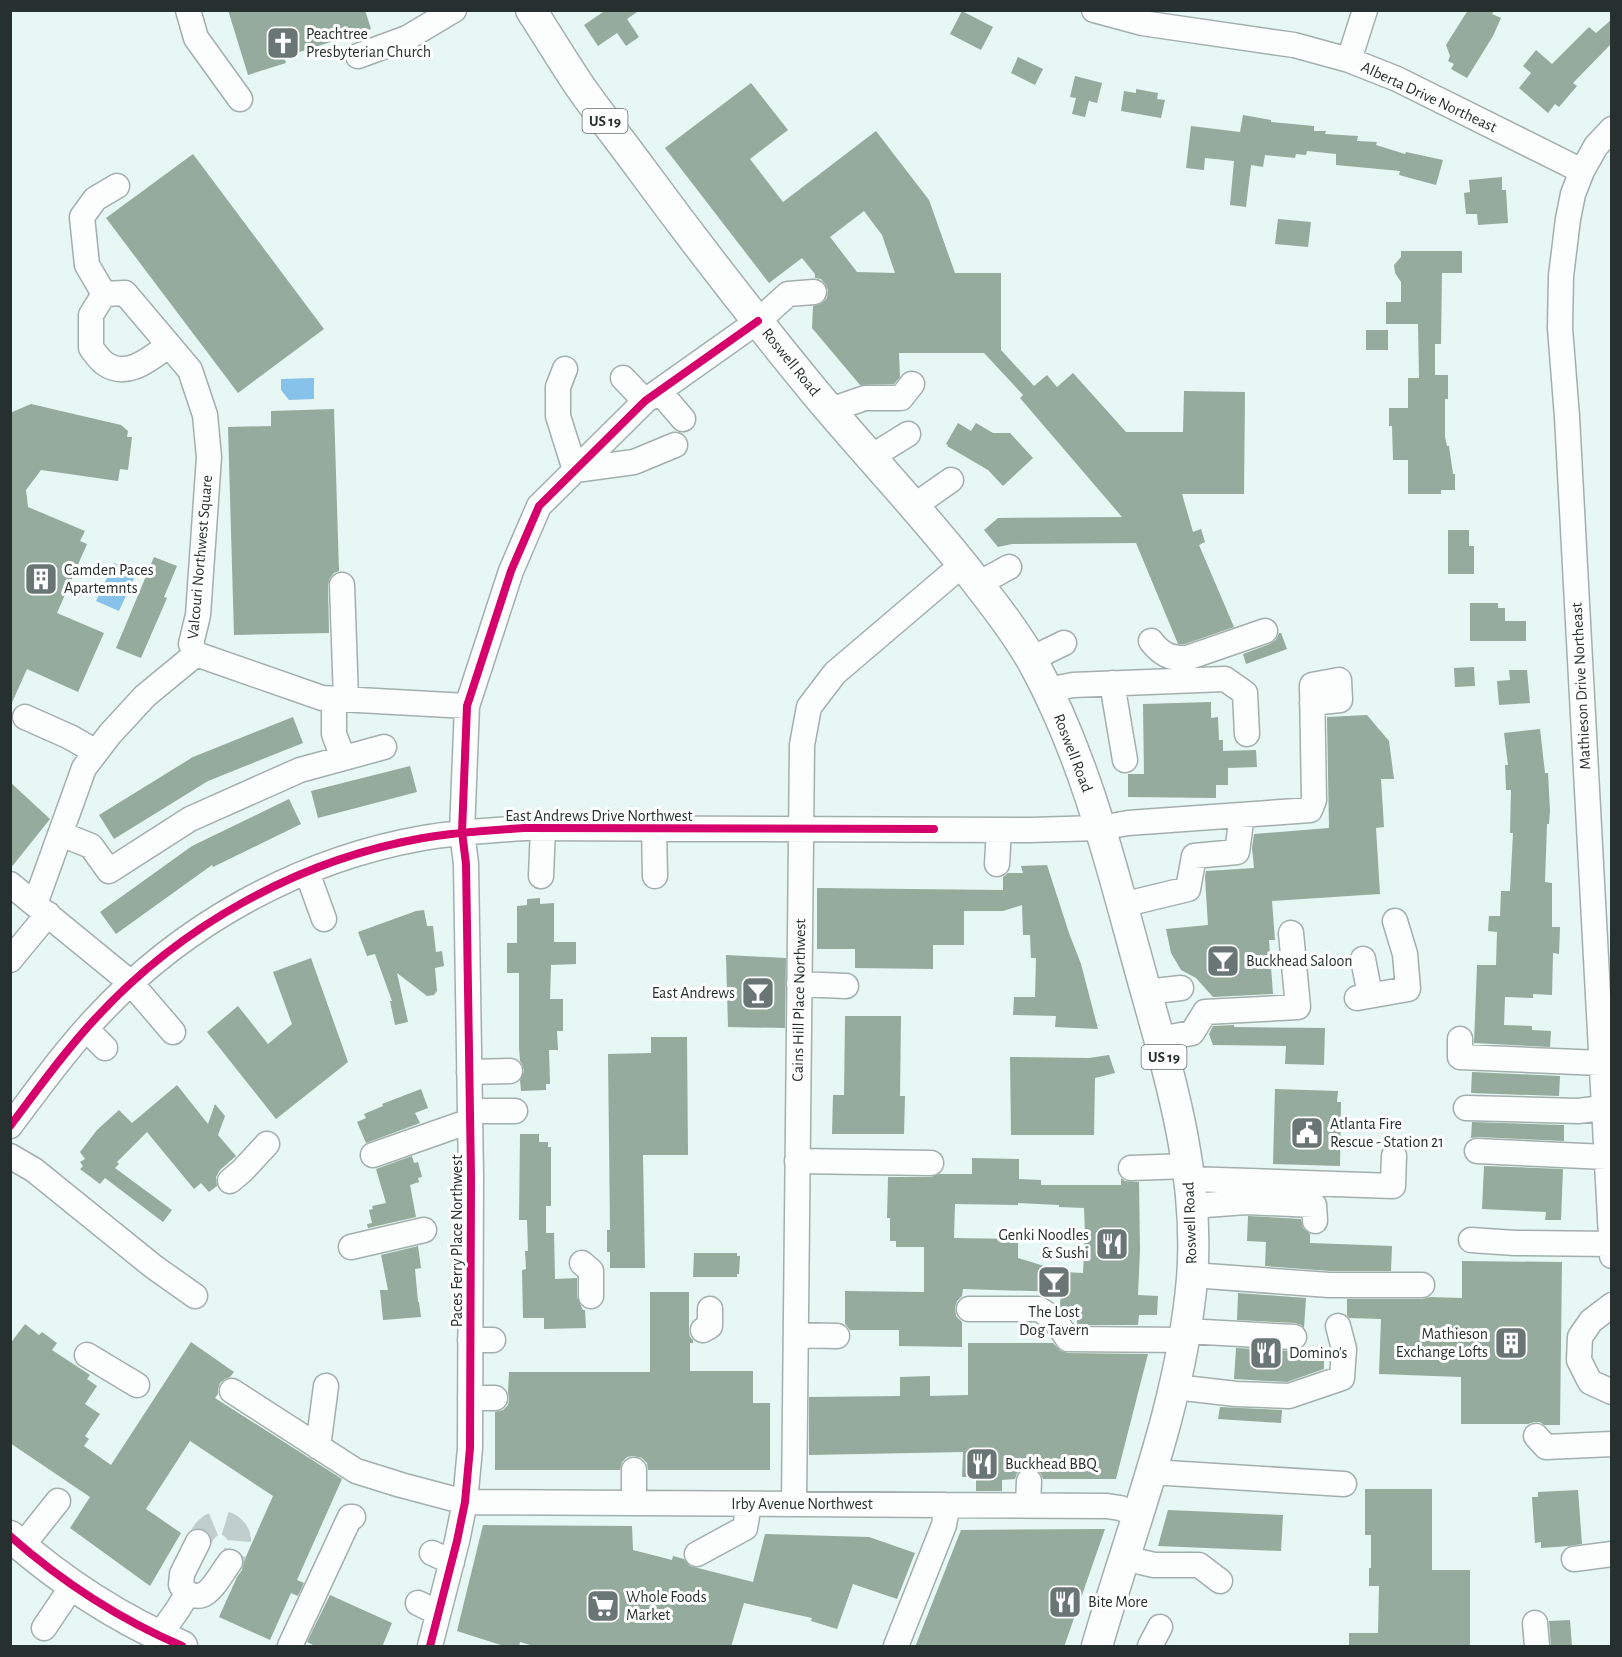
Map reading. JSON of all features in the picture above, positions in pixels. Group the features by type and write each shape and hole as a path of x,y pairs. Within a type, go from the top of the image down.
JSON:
{"main road":[{"name":"Roswell Road","path":"531,10 582,90 710,261 830,410 914,506 1007,622 1031,659 1047,690 1076,757 1100,828 1122,905 1122,936 1146,992 1175,1098 1189,1184 1192,1275 1185,1336 1175,1387 1097,1647"},
{"path":"16,1541 73,1585 129,1620 170,1641"}],"street":[{"path":"170,10 196,38 240,99"},
{"path":"188,10 196,38"},
{"path":"358,56 407,38 454,10"},
{"name":"Alberta Drive Northeast","path":"1094,10 1142,23 1294,45 1349,60 1397,80 1582,171"},
{"path":"1349,60 1365,10"},
{"name":"Mathieson Drive Northeast","path":"1611,129 1596,146 1582,171 1573,194 1561,276 1560,328 1567,417 1601,1063 1606,1115 1611,1256"},
{"path":"117,186 95,199 82,217 87,265 104,294 91,315 91,348 106,364 124,370 146,363 169,345"},
{"name":"Paces Ferry Place Northwest","path":"430,1647 428,1608 442,1558 465,1502 470,1449 470,1398 482,1340 469,1237 478,1194 477,1149 470,1116 466,864 462,832 467,706 511,571 540,506 652,396 758,321 788,294 814,292"},
{"name":"Valcouri Northwest Square","path":"10,960 42,909 61,834 84,768 110,734 146,696 196,654 191,644 198,615 209,457 205,415 190,370 125,293 104,294"},
{"path":"565,369 558,387 558,416 575,470 634,462 675,445"},
{"path":"623,378 683,419"},
{"path":"830,410 865,398 901,398 912,384"},
{"path":"872,457 908,434"},
{"path":"914,506 951,480"},
{"name":"Cains Hill Place Northwest","path":"794,1504 790,1341 787,1308 804,1262 804,1193 797,1161 799,984 793,878 801,829 802,745 809,707 835,673 970,574 1009,567"},
{"path":"342,585 340,699 334,735 344,758"},
{"path":"1151,641 1159,651 1167,656 1187,658 1265,631"},
{"path":"1031,659 1064,642"},
{"path":"196,654 322,698 467,706"},
{"path":"1047,690 1073,685 1225,679 1245,693 1247,734"},
{"path":"1112,683 1125,760"},
{"name":"East Andrews Drive Northwest","path":"10,1125 86,1029 131,983 179,943 257,895 342,859 421,838 462,832 543,828 999,830 1100,828 1128,822 1310,810 1314,800 1312,703"},
{"path":"26,717 96,752"},
{"path":"61,834 91,846 109,871 190,819 300,770 384,747"},
{"path":"1122,905 1188,889 1194,856 1237,852 1242,815"},
{"path":"541,876 543,828"},
{"path":"654,828 655,876"},
{"path":"997,864 999,830"},
{"path":"307,872 324,919"},
{"path":"10,884 131,983 172,1032"},
{"path":"1363,959 1364,997 1408,989 1404,954 1395,921"},
{"path":"1159,1039 1192,1033 1205,1012 1298,1007 1291,933"},
{"path":"799,984 846,986"},
{"path":"1146,992 1181,988"},
{"path":"86,1029 105,1048"},
{"path":"1460,1039 1460,1057 1601,1063"},
{"path":"469,1072 510,1071"},
{"path":"1466,1108 1578,1111 1606,1115"},
{"path":"373,1155 470,1116 515,1111"},
{"path":"230,1181 267,1144"},
{"path":"1477,1151 1606,1157"},
{"path":"10,1155 34,1170 154,1267 195,1296"},
{"path":"1189,1184 1393,1186 1394,1156"},
{"path":"797,1161 931,1163"},
{"path":"1131,1168 1246,1202 1314,1205 1315,1221"},
{"path":"351,1246 424,1230"},
{"path":"1471,1240 1611,1244"},
{"path":"582,1263 591,1271 591,1296"},
{"path":"1192,1275 1329,1285 1422,1285"},
{"path":"1611,1305 1591,1321 1580,1336 1579,1360 1590,1382 1611,1392"},
{"path":"969,1309 1040,1309 1054,1319 1068,1339 1185,1336 1294,1337"},
{"path":"1175,1387 1236,1394 1289,1396 1342,1378 1344,1349 1338,1326"},
{"path":"790,1341 837,1336"},
{"path":"87,1355 137,1385"},
{"path":"318,1447 326,1386"},
{"name":"Irby Avenue Northwest","path":"232,1391 356,1471 465,1502 1107,1506 1138,1515"},
{"path":"470,1398 495,1398"},
{"path":"1536,1436 1546,1447 1611,1444"},
{"path":"634,1470 634,1503"},
{"path":"1151,1472 1344,1484"},
{"path":"1028,1505 1029,1481"},
{"path":"16,1541 58,1501"},
{"path":"697,1554 745,1528 749,1504"},
{"path":"896,1647 944,1525 945,1505"},
{"path":"290,1647 350,1517 353,1517"},
{"path":"198,1542 182,1574 181,1585 187,1594 203,1595 210,1590 230,1562"},
{"path":"1574,1559 1611,1554"},
{"path":"1124,1558 1154,1565 1199,1565 1220,1581"},
{"path":"44,1628 73,1585"},
{"path":"170,1641 187,1594"},
{"path":"1534,1623 1537,1647"}],"water":[{"path":"314,378 314,399 289,400 281,390 281,379"},
{"path":"114,563 136,574 119,611 96,601"}],"building":[{"name":"Peachtree Presbyterian Church","path":"228,10 365,10 371,29 284,57 286,63 248,75"},
{"path":"606,10 640,10 627,19 639,37 626,46 617,33 598,46 584,25"},
{"path":"1468,10 1494,10 1492,14 1501,18 1493,36 1467,78 1451,69 1454,64 1448,61 1450,56 1446,45"},
{"path":"962,11 993,27 981,50 950,34"},
{"path":"1611,20 1611,44 1573,83 1577,86 1559,107 1555,104 1548,113 1519,88 1531,73 1523,66 1536,50 1552,64 1589,27 1596,33"},
{"path":"1018,57 1043,69 1035,85 1011,73"},
{"path":"1075,76 1102,83 1097,103 1089,101 1085,117 1072,114 1076,98 1070,97"},
{"path":"751,83 788,130 750,159 783,202 876,131 929,200 955,273 1001,273 1001,350 1034,386 1047,375 1057,387 1073,373 1126,432 1183,432 1184,391 1245,392 1244,494 1182,494 1193,532 1201,529 1205,542 1199,545 1234,627 1185,644 1178,644 1136,543 1012,544 998,547 984,530 998,518 1122,517 1020,398 1023,395 984,353 899,353 900,377 894,384 860,385 812,328 813,306 822,303 827,298 828,290 821,279 815,278 815,274 802,258 769,283 665,148","holes":["864,211 882,235 895,273 857,272 830,237"]},
{"path":"1136,89 1158,93 1157,99 1165,100 1161,118 1121,111 1124,91 1136,93"},
{"path":"1243,115 1271,120 1271,122 1314,126 1314,131 1326,131 1325,134 1358,136 1357,141 1377,142 1376,145 1405,154 1406,152 1443,160 1436,185 1399,175 1400,171 1336,165 1336,154 1307,151 1306,155 1296,154 1295,158 1265,155 1263,167 1251,165 1246,207 1230,205 1234,161 1205,158 1204,170 1186,168 1191,126 1240,132"},
{"path":"193,154 324,329 238,393 106,218"},
{"path":"1502,177 1502,190 1506,190 1508,223 1478,225 1477,214 1466,214 1464,193 1470,192 1469,180"},
{"path":"1278,219 1311,222 1308,247 1275,244"},
{"path":"1401,251 1462,251 1462,273 1442,273 1441,344 1435,344 1435,375 1448,375 1448,399 1445,399 1445,437 1447,446 1449,446 1453,474 1455,474 1455,490 1441,490 1441,494 1408,494 1408,460 1393,460 1389,408 1408,408 1408,378 1419,378 1418,324 1386,324 1386,302 1401,302 1401,282 1395,273 1394,265 1401,257"},
{"path":"1366,330 1388,330 1388,350 1366,350"},
{"name":"Camden Paces Apartemnts","path":"31,404 121,425 128,431 127,437 132,437 128,470 120,469 118,481 41,470 26,490 28,507 85,531 80,541 87,544 57,613 104,633 78,692 27,669 10,707 10,413"},
{"path":"334,409 339,571 330,578 328,585 329,633 234,635 228,427 271,426 271,411"},
{"path":"958,423 971,431 976,423 993,433 1010,433 1033,458 1003,486 988,470 947,446"},
{"path":"1448,530 1469,530 1469,546 1474,546 1474,574 1448,574"},
{"path":"154,557 177,566 164,597 167,598 141,658 116,648"},
{"path":"1470,603 1498,603 1498,608 1505,608 1505,621 1526,621 1526,641 1470,641"},
{"path":"1279,633 1287,649 1246,664 1243,654 1270,644 1276,640"},
{"path":"1474,667 1475,686 1455,687 1454,668"},
{"path":"1509,670 1527,670 1530,703 1499,705 1497,681 1510,680"},
{"path":"1211,702 1211,718 1218,717 1219,740 1223,740 1223,751 1256,750 1257,767 1228,768 1228,785 1216,785 1216,798 1128,797 1128,774 1144,774 1143,704"},
{"path":"1367,715 1389,741 1394,779 1381,779 1384,827 1376,828 1380,894 1272,901 1275,940 1269,940 1273,994 1213,997 1196,978 1181,970 1171,953 1166,929 1208,925 1206,871 1254,868 1252,848 1254,834 1329,828 1327,717"},
{"path":"293,717 303,743 208,781 114,839 99,815 193,757"},
{"path":"1540,729 1545,773 1548,773 1550,811 1549,824 1547,824 1545,882 1552,883 1552,927 1560,927 1559,954 1553,953 1552,995 1533,994 1533,998 1505,997 1504,1025 1532,1026 1532,1030 1551,1031 1550,1047 1474,1043 1477,965 1496,965 1497,932 1488,931 1489,916 1500,916 1501,891 1510,891 1513,833 1510,833 1511,790 1506,790 1505,765 1508,765 1504,733"},
{"path":"410,766 417,792 318,818 311,791"},
{"path":"10,782 50,819 10,869"},
{"path":"289,799 301,824 213,867 212,865 116,934 100,912 192,846"},
{"path":"1047,865 1081,964 1098,1029 1055,1027 1056,1016 1013,1015 1014,997 1035,997 1036,958 1031,958 1030,935 1023,935 1022,905 1003,911 964,911 964,945 933,945 933,969 855,968 855,949 817,949 817,888 1003,890 1003,877 1008,873 1023,873 1021,866"},
{"path":"540,898 540,904 554,903 554,942 576,942 576,964 551,965 550,999 563,999 563,1031 557,1031 558,1050 549,1050 550,1084 546,1084 546,1090 521,1091 520,1080 524,1071 519,1048 519,973 507,973 507,943 517,943 517,906 527,905 527,899"},
{"path":"424,910 427,926 433,926 436,952 442,951 444,966 435,968 437,991 434,995 427,996 397,973 408,1022 395,1025 390,1001 392,1001 375,954 367,956 358,932"},
{"name":"East Andrews","path":"726,955 786,958 785,1028 728,1027"},
{"path":"311,958 348,1062 276,1119 207,1032 238,1006 268,1044 292,1024 273,972"},
{"path":"845,1016 901,1016 900,1096 905,1096 904,1134 832,1134 833,1095 844,1095"},
{"path":"1234,1025 1234,1027 1325,1028 1324,1065 1285,1064 1286,1046 1213,1045 1209,1034 1213,1026"},
{"path":"651,1037 687,1037 688,1155 643,1155 645,1268 610,1268 610,1252 607,1252 607,1230 610,1230 608,1054 651,1053"},
{"path":"1109,1055 1115,1073 1095,1078 1094,1135 1011,1135 1010,1057 1089,1058"},
{"path":"1472,1072 1560,1076 1559,1096 1471,1093"},
{"path":"177,1085 208,1124 215,1104 225,1116 218,1135 236,1156 220,1170 216,1177 217,1186 209,1192 201,1183 194,1189 147,1132 117,1162 119,1164 115,1168 172,1210 163,1222 105,1178 100,1184 80,1169 83,1166 80,1162 85,1159 80,1152 97,1130 119,1110 132,1123"},
{"path":"421,1089 428,1108 415,1113 420,1123 366,1143 357,1122 366,1118 364,1114 383,1106 382,1104"},
{"name":"Atlanta Fire Rescue - Station 21","path":"1275,1089 1338,1091 1337,1102 1341,1102 1340,1166 1273,1164"},
{"path":"1472,1122 1564,1125 1564,1141 1471,1138"},
{"path":"520,1134 539,1134 539,1142 548,1142 548,1147 551,1147 551,1206 546,1206 546,1233 554,1233 555,1279 577,1278 577,1297 585,1310 586,1328 544,1329 544,1318 523,1318 522,1270 526,1269 525,1251 528,1251 527,1220 519,1220"},
{"path":"412,1156 414,1163 418,1162 422,1177 418,1178 419,1182 410,1185 416,1217 368,1228 367,1224 372,1223 369,1210 373,1209 372,1206 386,1203 376,1169"},
{"path":"972,1158 1019,1159 1019,1179 1041,1180 1041,1185 1121,1185 1121,1178 1125,1181 1139,1182 1138,1295 1158,1296 1157,1315 1139,1315 1138,1325 1077,1325 1077,1314 1068,1314 1060,1306 1061,1292 963,1289 955,1308 956,1316 962,1322 962,1347 899,1346 899,1330 850,1330 845,1324 845,1291 924,1292 924,1247 896,1247 896,1241 890,1241 890,1218 887,1218 888,1177 972,1174","holes":["955,1204 1059,1205 1059,1207 1084,1208 1083,1273 1064,1272 1018,1258 1018,1239 954,1238"]},
{"path":"1484,1166 1563,1169 1561,1220 1545,1220 1546,1212 1482,1209"},
{"path":"1248,1216 1301,1219 1303,1228 1310,1234 1310,1243 1392,1246 1391,1271 1330,1271 1265,1266 1266,1242 1247,1241"},
{"path":"418,1246 421,1268 415,1269 421,1317 383,1320 380,1290 388,1290 381,1255"},
{"path":"694,1253 737,1253 737,1256 740,1256 739,1274 737,1277 693,1277"},
{"name":"Mathieson Exchange Lofts","path":"1462,1261 1562,1262 1560,1425 1544,1425 1540,1422 1461,1424 1461,1377 1379,1374 1381,1319 1349,1318 1347,1299 1462,1298"},
{"path":"650,1292 689,1292 689,1331 693,1340 693,1343 690,1343 690,1371 753,1371 753,1403 770,1403 770,1470 648,1470 647,1463 642,1458 633,1456 627,1457 622,1462 620,1470 495,1470 495,1412 503,1410 508,1405 509,1372 650,1372"},
{"path":"1238,1293 1306,1298 1304,1328 1295,1323 1237,1320"},
{"path":"25,1324 39,1335 42,1332 57,1343 52,1350 90,1375 87,1379 97,1386 85,1404 100,1414 85,1436 89,1439 84,1446 111,1465 191,1342 234,1372 220,1383 215,1398 342,1479 297,1580 304,1583 298,1596 291,1593 270,1640 219,1617 242,1570 273,1496 190,1441 146,1509 181,1533 150,1586 70,1528 90,1497 10,1443 10,1344"},
{"path":"968,1343 1053,1343 1061,1351 1068,1353 1148,1354 1116,1479 1043,1479 1037,1469 1029,1467 1017,1473 1015,1479 1002,1480 1002,1491 976,1491 976,1477 962,1477 963,1452 809,1455 809,1397 900,1396 900,1377 930,1376 930,1396 968,1395"},
{"path":"1236,1348 1295,1351 1294,1357 1324,1358 1324,1369 1287,1382 1234,1379"},
{"path":"1220,1407 1282,1410 1281,1423 1218,1419"},
{"path":"1365,1489 1432,1489 1432,1570 1470,1570 1470,1647 1349,1647 1349,1633 1378,1633 1379,1586 1369,1586 1371,1535 1365,1535"},
{"path":"1578,1490 1582,1544 1541,1548 1541,1542 1535,1543 1532,1497 1538,1497 1538,1492"},
{"path":"1168,1510 1283,1515 1281,1551 1158,1546"},
{"name":"Whole Foods Market","path":"483,1525 632,1526 633,1550 672,1560 673,1556 684,1559 690,1566 753,1582 765,1534 869,1537 915,1553 897,1599 853,1584 837,1629 811,1621 812,1618 744,1603 731,1647 537,1647 520,1642 519,1647 507,1647 457,1631"},
{"path":"1105,1529 1064,1647 915,1647 961,1530"},
{"path":"330,1595 392,1623 382,1647 317,1647 307,1642"},
{"path":"1570,1620 1572,1647 1551,1647 1549,1621"}],"tunnel":[{"path":"198,1542 211,1525 222,1523 230,1526 236,1531 239,1539 230,1562"}],"cycle path":[{"path":"430,1646 465,1502 470,1448 471,1176 466,864 462,832 467,706 511,571 539,506 645,401 758,321"},
{"path":"10,1126 51,1071 95,1019 128,985 203,927 244,902 287,880 331,862 377,848 423,838 526,828 934,829"},
{"path":"10,1536 29,1553 91,1598 136,1624 182,1646"}],"place":[{"name":"Peachtree Presbyterian Church","path":"283,43"},
{"name":"Camden Paces Apartemnts","path":"41,579"},
{"name":"Buckhead Saloon","path":"1223,961"},
{"name":"East Andrews","path":"758,993"},
{"name":"Atlanta Fire Rescue - Station 21","path":"1307,1133"},
{"name":"Genki Noodles & Sushi","path":"1112,1244"},
{"name":"The Lost Dog Tavern","path":"1054,1282"},
{"name":"Mathieson Exchange Lofts","path":"1511,1343"},
{"name":"Domino's","path":"1266,1353"},
{"name":"Buckhead BBQ","path":"982,1464"},
{"name":"Bite More","path":"1065,1602"},
{"name":"Whole Foods Market","path":"603,1606"}]}
